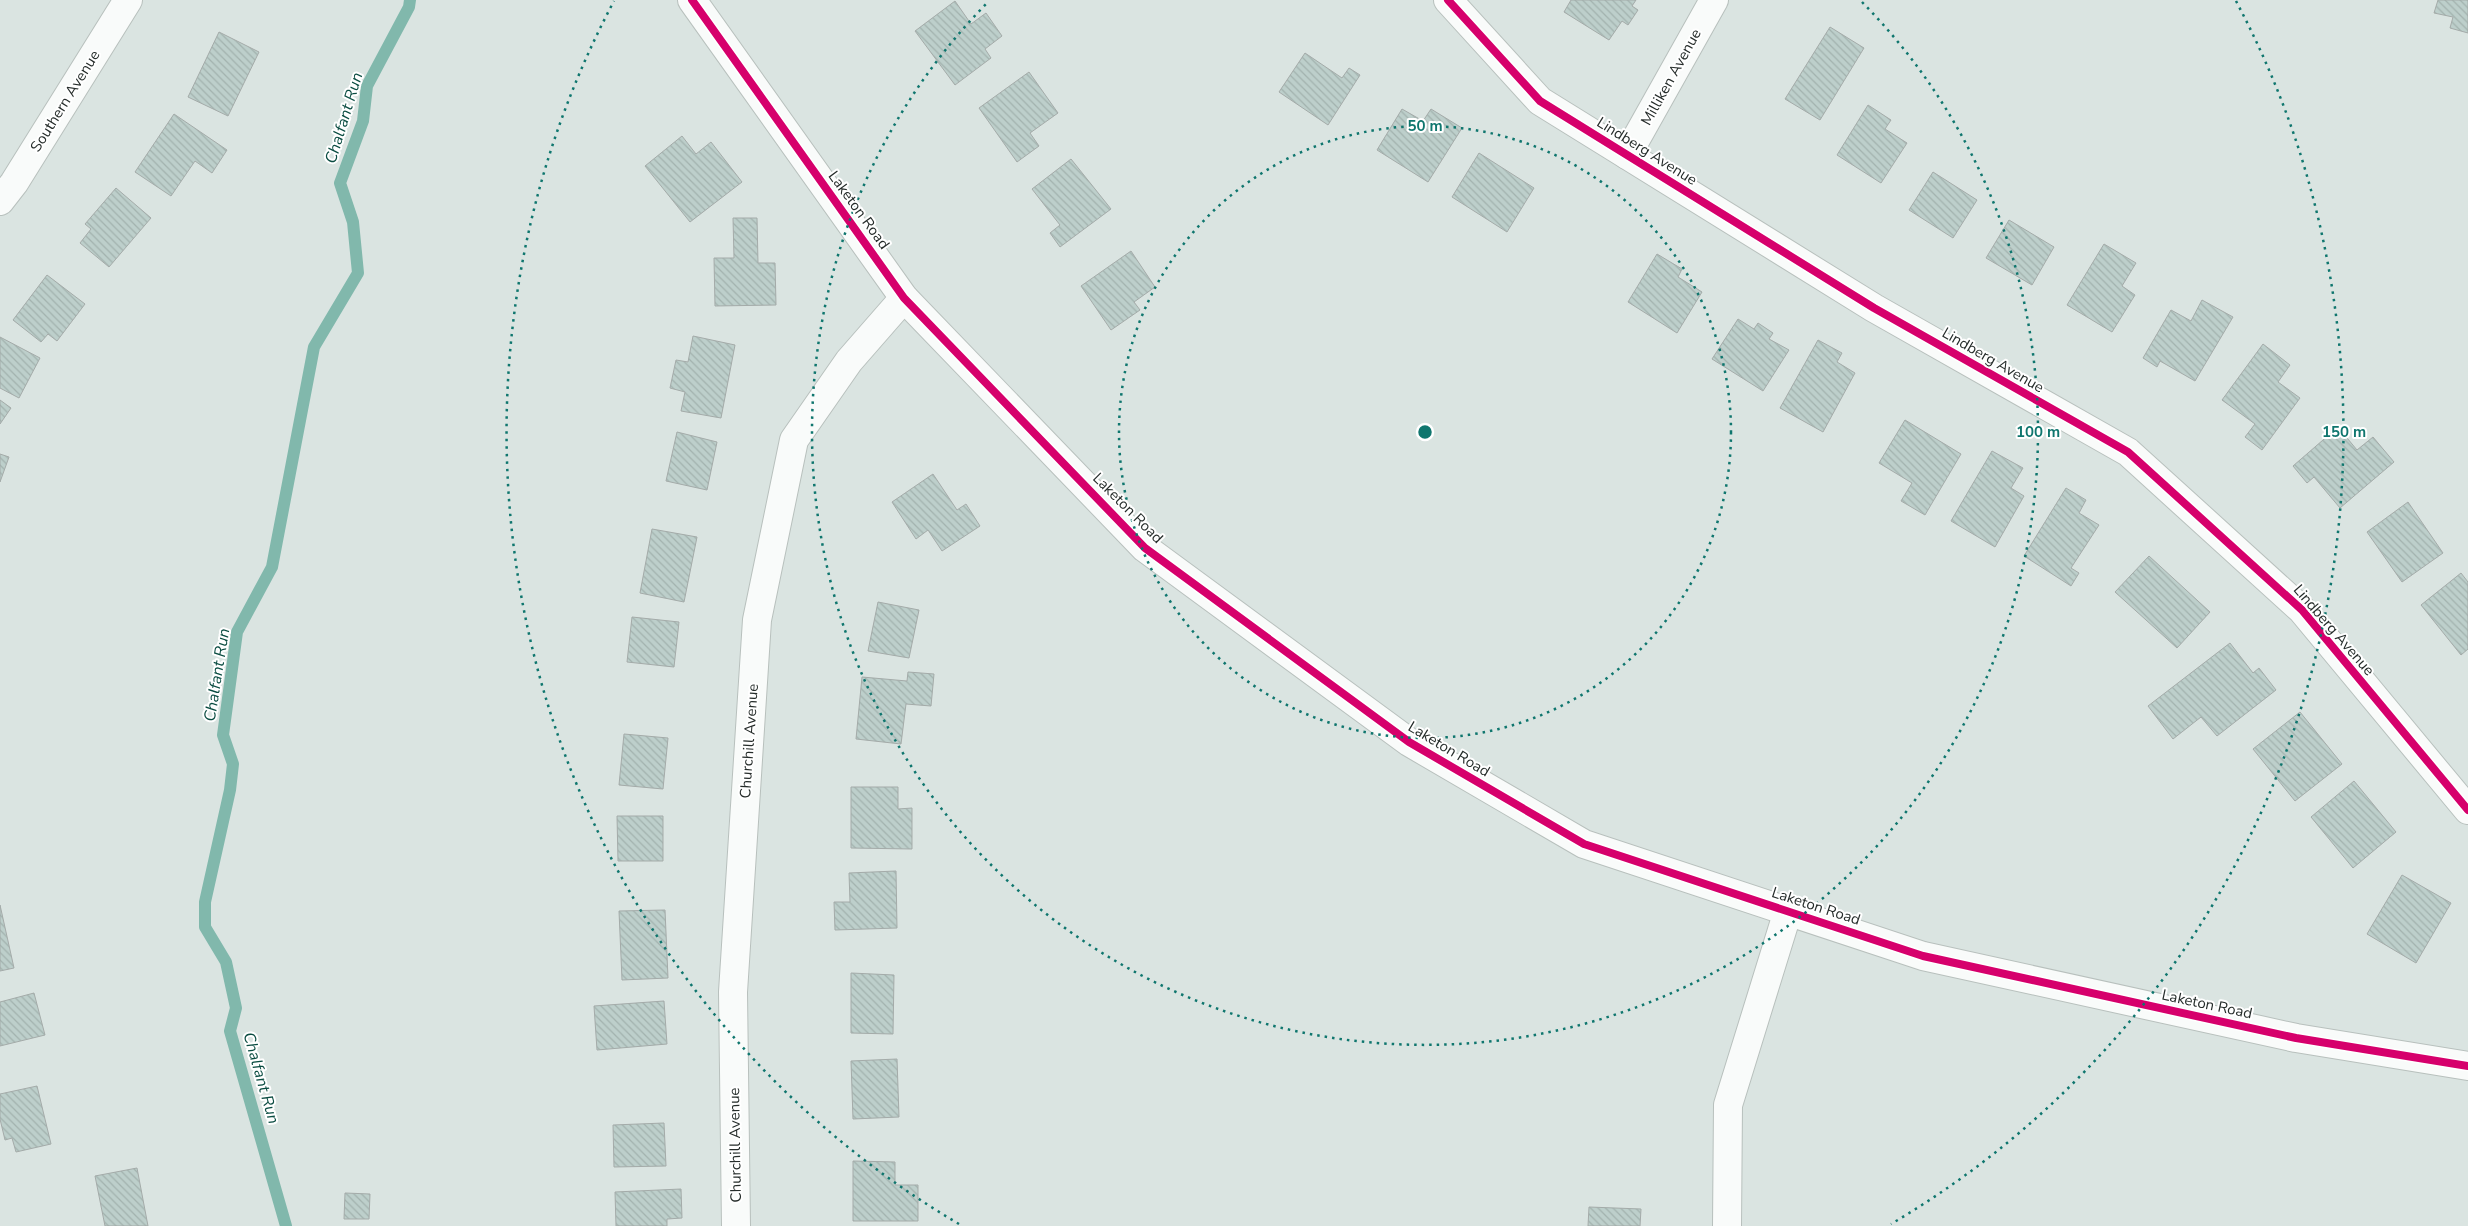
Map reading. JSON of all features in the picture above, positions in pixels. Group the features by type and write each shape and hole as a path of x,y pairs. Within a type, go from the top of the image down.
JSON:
{"street":[{"name":"Southern Avenue","path":"0,200 14,183 128,0"},
{"name":"Laketon Road","path":"692,0 904,298 1146,548 1409,742 1584,844 1923,956 2296,1038 2468,1066"},
{"name":"Lindberg Avenue","path":"1448,0 1540,101 1874,308 2128,452 2302,610 2468,810"},
{"name":"Milliken Avenue","path":"1627,155 1714,0"},
{"name":"Churchill Avenue","path":"736,1226 733,992 757,620 794,440 849,361 904,298"},
{"path":"1727,1226 1728,1106 1788,911"}],"building":[{"path":"1571,0 1636,0 1632,6 1638,10 1628,25 1622,21 1609,40 1564,12"},
{"path":"2438,0 2468,0 2468,33 2450,28 2453,17 2434,13"},
{"path":"955,1 971,24 986,13 1002,36 985,49 991,58 955,85 915,31"},
{"path":"1830,27 1864,48 1820,120 1785,99"},
{"path":"219,32 259,52 228,116 188,97"},
{"path":"1305,53 1342,78 1349,68 1360,75 1328,125 1279,92"},
{"path":"1029,72 1058,113 1030,133 1039,146 1017,162 979,108"},
{"path":"1868,105 1891,120 1885,129 1907,143 1881,183 1837,155"},
{"path":"1402,109 1423,121 1431,109 1462,128 1428,182 1377,150"},
{"path":"174,114 227,150 212,173 195,161 171,196 135,172"},
{"path":"682,136 696,154 711,142 742,182 690,222 645,166"},
{"path":"1479,153 1534,188 1507,232 1452,197"},
{"path":"1071,159 1111,209 1060,247 1050,233 1060,225 1032,189"},
{"path":"1933,172 1977,200 1953,238 1909,210"},
{"path":"116,188 151,218 109,267 80,243 91,229 85,224"},
{"path":"733,218 757,218 758,263 775,263 776,305 715,306 714,258 734,258"},
{"path":"2009,220 2054,247 2032,285 1986,258"},
{"path":"2104,244 2136,263 2122,286 2135,295 2112,332 2067,305"},
{"path":"1131,251 1155,287 1134,302 1140,310 1111,330 1081,286"},
{"path":"1657,254 1682,269 1678,277 1702,292 1677,333 1628,302"},
{"path":"47,275 85,304 57,341 48,334 41,342 13,320"},
{"path":"2202,300 2233,317 2195,381 2160,361 2157,367 2143,358 2171,310 2191,321"},
{"path":"1738,319 1754,329 1758,323 1773,333 1769,339 1789,350 1763,391 1712,359"},
{"path":"693,336 735,345 721,418 681,411 685,392 670,388 676,360 688,362"},
{"path":"0,337 40,358 19,398 0,388"},
{"path":"1818,340 1842,353 1837,362 1855,373 1823,432 1780,408"},
{"path":"2263,344 2290,365 2278,382 2300,398 2262,450 2245,437 2255,424 2222,400"},
{"path":"0,400 11,408 0,424"},
{"path":"1905,420 1961,454 1925,515 1901,501 1912,483 1879,463"},
{"path":"2338,427 2357,450 2373,437 2394,462 2340,508 2314,477 2307,483 2293,466"},
{"path":"677,432 717,442 707,490 666,481"},
{"path":"1992,451 2023,468 2011,488 2024,496 1995,547 1951,521"},
{"path":"0,454 9,457 0,482"},
{"path":"933,474 957,510 966,504 980,526 942,551 928,530 916,539 892,502"},
{"path":"2066,488 2086,500 2079,513 2099,525 2071,568 2079,573 2071,586 2024,556"},
{"path":"2408,502 2443,553 2402,582 2367,532"},
{"path":"652,529 697,537 684,602 640,593"},
{"path":"2149,556 2210,612 2177,648 2115,592"},
{"path":"2461,573 2468,582 2468,649 2461,655 2421,605"},
{"path":"878,602 919,610 909,658 868,651"},
{"path":"632,617 679,622 674,667 627,662"},
{"path":"2230,643 2253,673 2259,668 2276,690 2217,736 2201,717 2173,739 2148,706"},
{"path":"908,672 934,674 931,706 906,704 901,744 856,739 862,677 907,681"},
{"path":"2300,712 2342,764 2295,801 2253,749"},
{"path":"624,734 668,738 663,789 619,785"},
{"path":"2354,781 2396,832 2353,868 2311,817"},
{"path":"851,787 898,787 898,809 912,808 912,849 851,848"},
{"path":"617,816 663,816 663,861 618,861"},
{"path":"896,871 897,928 835,930 834,902 850,902 849,873"},
{"path":"2402,875 2451,903 2416,963 2367,934"},
{"path":"0,905 14,968 0,971"},
{"path":"665,910 668,978 622,980 619,911"},
{"path":"851,973 894,975 893,1034 851,1033"},
{"path":"34,993 45,1035 0,1046 0,1002"},
{"path":"664,1001 667,1044 597,1050 594,1006"},
{"path":"897,1059 899,1117 853,1119 851,1061"},
{"path":"37,1086 51,1144 16,1152 12,1138 5,1140 0,1119 0,1094"},
{"path":"664,1123 666,1166 614,1167 613,1125"},
{"path":"853,1161 895,1162 895,1185 918,1185 918,1221 853,1221"},
{"path":"137,1168 148,1226 105,1226 95,1176"},
{"path":"681,1189 682,1218 667,1219 667,1226 616,1226 615,1192"},
{"path":"345,1193 370,1194 369,1219 344,1219"},
{"path":"1589,1207 1641,1209 1640,1226 1588,1226"}],"waterway":[{"name":"Chalfant Run","path":"286,1226 230,1031 236,1008 226,962 205,927 205,902 230,790 233,764 223,735 237,632 272,567 314,347 358,273 353,222 340,183 363,121 367,86 409,7 410,0"}],"cycle path":[{"path":"692,0 904,298 1145,548 1409,742 1584,844 1923,956 2296,1038 2468,1066"},
{"path":"1448,0 1540,101 1874,308 2128,452 2302,610 2468,810"}]}
